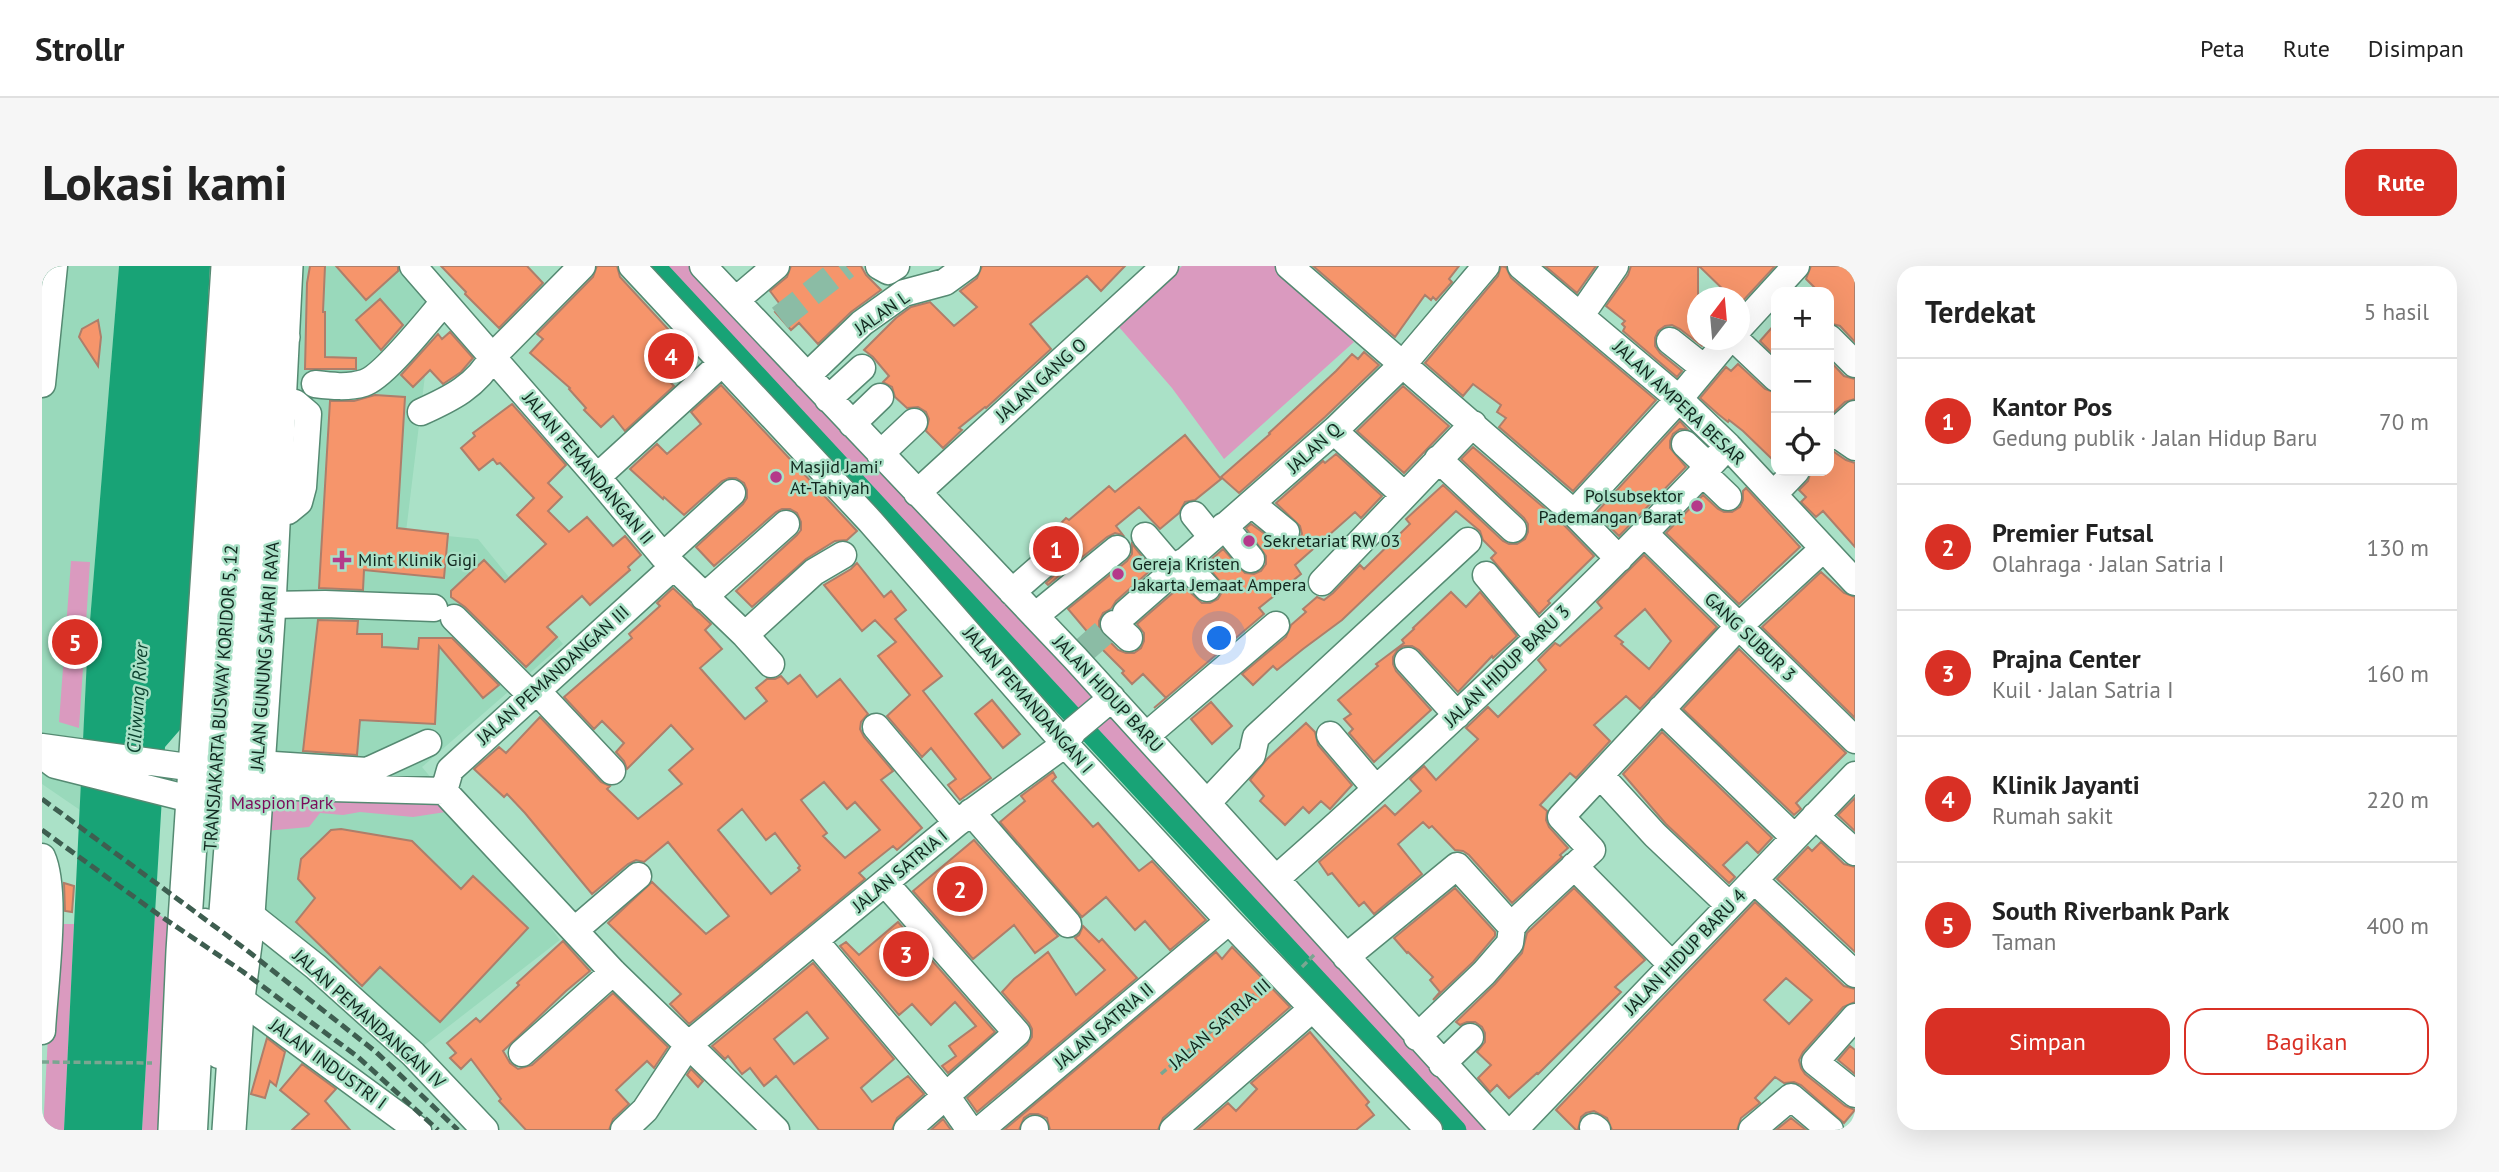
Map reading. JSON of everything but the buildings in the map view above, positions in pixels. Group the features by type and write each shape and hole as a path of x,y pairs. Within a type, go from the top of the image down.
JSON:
{"main road":[{"name":"JALAN GUNUNG SAHARI RAYA","path":"228,266 280,399 248,913 238,998 229,1130"},
{"name":"JALAN GUNUNG SAHARI RAYA","path":"175,1130 183,951 181,781 255,336 286,266"}],"street":[{"path":"42,384 44,341 54,266"},
{"name":"TRANSJAKARTA BUSWAY KORIDOR 5, 12","path":"215,1130 221,931 255,336 250,266"},
{"name":"TRANSJAKARTA BUSWAY KORIDOR 5, 12","path":"194,1130 205,906 255,336 270,266"},
{"name":"JALAN PEMANDANGAN II","path":"413,266 444,302 498,352 668,561 745,635 771,664"},
{"path":"421,412 458,396 582,266"},
{"name":"JALAN PEMANDANGAN I","path":"632,266 1069,737 1229,921 1429,1130"},
{"name":"JALAN HIDUP BARU","path":"703,266 736,300 772,324 807,376 828,399 1035,616 1079,654 1110,699 1147,735 1277,878 1336,951 1504,1130"},
{"path":"736,300 776,266"},
{"path":"879,266 888,271 896,266"},
{"name":"JALAN L","path":"807,376 862,323 904,293 951,279 967,266"},
{"name":"JALAN GANG O","path":"917,494 1165,266"},
{"path":"1289,266 1574,513 1619,559"},
{"name":"JALAN Q","path":"1123,625 1178,566 1252,504 1404,363 1486,266"},
{"path":"1581,315 1615,266"},
{"name":"JALAN AMPERA BESAR","path":"1526,268 1679,399 1728,446 1855,582"},
{"path":"1750,318 1794,278"},
{"path":"315,384 343,386 366,383 389,363 444,302"},
{"path":"1670,341 1704,368"},
{"path":"1834,343 1855,364"},
{"path":"1574,513 1679,399 1719,350"},
{"path":"1747,350 1771,373"},
{"path":"597,477 722,363"},
{"path":"828,399 862,368"},
{"path":"852,424 880,397"},
{"path":"1834,430 1855,414"},
{"path":"880,454 914,422"},
{"path":"1322,582 1403,494 1473,424"},
{"path":"1334,430 1403,494"},
{"path":"1834,435 1855,447"},
{"path":"1685,444 1728,497"},
{"name":"JALAN HIDUP BARU 3","path":"1277,878 1501,676 1645,534 1728,446"},
{"path":"1438,459 1513,529"},
{"path":"1774,494 1791,476"},
{"name":"JALAN PEMANDANGAN III","path":"444,791 450,770 668,561 732,493"},
{"path":"1252,504 1286,532"},
{"path":"1194,515 1251,559"},
{"path":"704,597 786,524"},
{"name":"GANG SUBUR 3","path":"1645,534 1855,740"},
{"path":"1144,536 1207,588"},
{"path":"1208,802 1252,755 1256,737 1468,541"},
{"path":"1035,616 1117,549"},
{"path":"1417,1037 1484,974 1510,943 1513,927 1519,918 1592,850 1561,817 1738,627 1822,549"},
{"path":"745,635 814,572 842,555"},
{"path":"1012,592 1051,558"},
{"path":"1486,575 1538,637"},
{"path":"269,605 444,613 534,692 612,771"},
{"path":"1147,735 1276,625"},
{"path":"1408,661 1457,715"},
{"name":"JALAN SATRIA I","path":"624,1130 651,1120 688,1045 964,818 1069,737 1110,699"},
{"path":"1661,709 1794,837"},
{"path":"876,727 1068,924"},
{"path":"1330,736 1377,789"},
{"path":"257,775 366,771 428,743"},
{"path":"53,754 181,781"},
{"path":"257,775 444,791 613,972 776,1130"},
{"path":"1600,775 1655,835 1730,905"},
{"name":"JALAN HIDUP BARU 4","path":"1514,1130 1855,775"},
{"path":"1815,816 1855,852"},
{"path":"42,857 47,869 48,926 42,1031"},
{"path":"1336,951 1457,866 1513,927"},
{"path":"1574,866 1672,965"},
{"path":"575,930 638,876"},
{"path":"1754,880 1855,974"},
{"path":"886,884 1017,1033 907,1130"},
{"name":"JALAN PEMANDANGAN IV","path":"248,913 316,967 413,1054 485,1130"},
{"name":"JALAN SATRIA II","path":"980,1130 1229,921"},
{"path":"1336,951 1374,922"},
{"path":"814,941 947,1097 970,1130"},
{"path":"522,1053 613,972"},
{"name":"JALAN INDUSTRI I","path":"238,998 418,1130"},
{"path":"1173,1130 1312,1009"},
{"path":"1855,1017 1815,1062 1855,1094"},
{"path":"1442,1064 1470,1037"},
{"path":"1752,1130 1791,1097 1830,1130"}],"path":[{"path":"1304,965 1336,951"},
{"name":"JALAN SATRIA III","path":"1161,1074 1279,973"},
{"path":"42,1062 150,1063"}],"shaded area":[{"path":"42,266 119,266 87,658 80,810 42,784"},
{"path":"285,266 412,266 435,293 406,532 478,539 563,644 422,767 499,859 560,940 413,1054 248,913"}],"green space":[{"path":"656,266 703,266 1504,1130 1457,1130"},
{"path":"1182,266 1278,266 1354,342 1224,459 1172,388 1119,327"},
{"path":"71,561 90,562 79,728 59,722"},
{"name":"Maspion Park","path":"257,776 439,786 452,811 413,817 360,812 343,815 320,813 309,827 253,832"},
{"path":"155,912 185,933 175,1130 142,1130"},
{"path":"54,924 74,924 64,1130 43,1130"}],"water":[{"name":"Ciliwung River","path":"119,266 210,266 185,724 165,747 142,1130 64,1130 87,658"}],"waterway":[{"path":"656,266 1457,1130"}],"tunnel":[{"path":"780,318 846,266"},
{"path":"1084,650 1126,613"}],"railway":[{"path":"42,799 244,948 376,1052 458,1130"},
{"path":"42,830 242,971 358,1057 438,1130"}],"place":[{"name":"Klinik Jayanti","path":"671,356"},
{"name":"Masjid Jami' At-Tahiyah","path":"776,477"},
{"name":"Polsubsektor Pademangan Barat","path":"1697,506"},
{"name":"Sekretariat RW 03","path":"1249,541"},
{"name":"Kantor Pos","path":"1056,549"},
{"name":"Mint Klinik Gigi","path":"342,560"},
{"name":"Gereja Kristen Jakarta Jemaat Ampera","path":"1118,574"},
{"name":"South Riverbank Park","path":"75,642"},
{"name":"Premier Futsal","path":"960,889"},
{"name":"Prajna Center","path":"906,954"}]}
